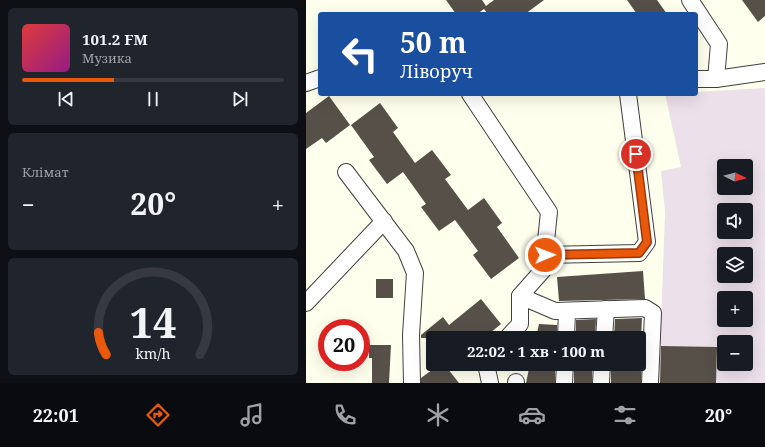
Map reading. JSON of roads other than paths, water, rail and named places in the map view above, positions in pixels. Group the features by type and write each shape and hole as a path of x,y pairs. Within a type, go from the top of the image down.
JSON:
{"lane":[{"path":"690,0 698,12"},
{"path":"698,12 719,44 716,79"},
{"path":"698,79 716,79 765,72"},
{"path":"306,83 318,79"},
{"path":"471,96 549,212 544,270 520,296 520,324 514,331"},
{"path":"545,255 639,253 647,242 628,96"},
{"path":"346,172 406,251 415,273 411,335 412,383"},
{"path":"306,303 384,221"},
{"path":"520,296 555,311 645,308 653,313 650,383"},
{"path":"604,331 606,309"},
{"path":"566,331 567,311"},
{"path":"487,371 490,383"},
{"path":"564,383 565,371"},
{"path":"601,383 602,371"}]}
